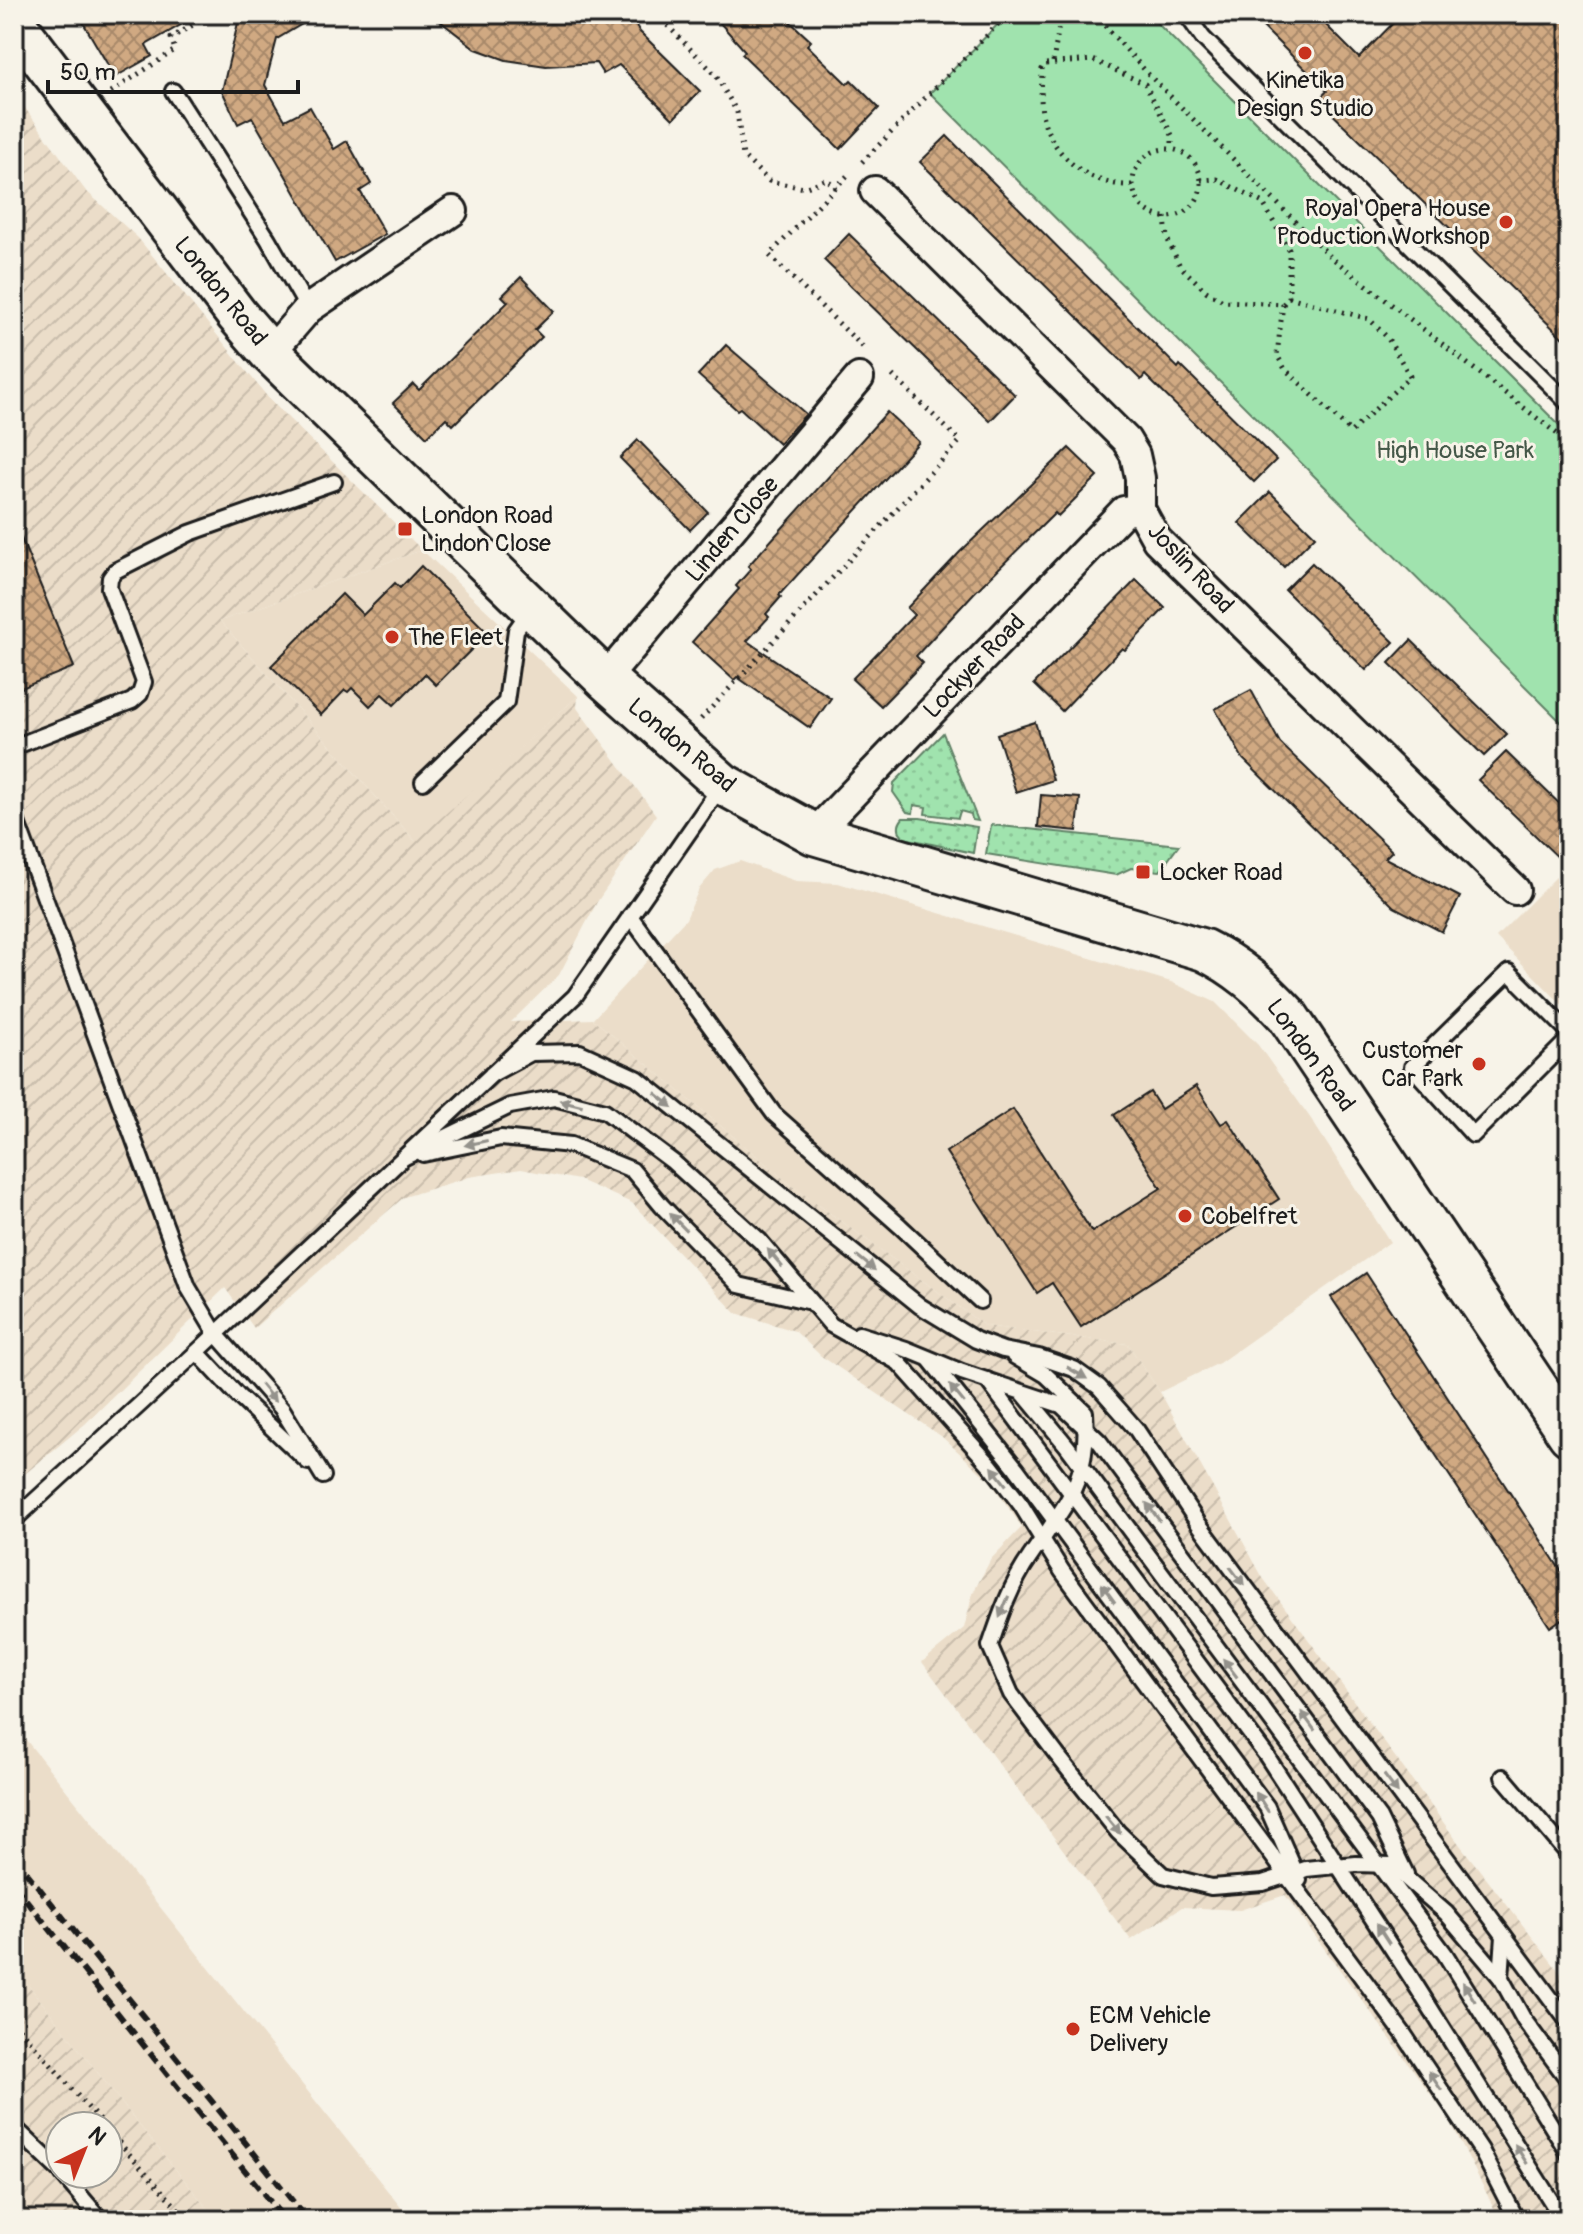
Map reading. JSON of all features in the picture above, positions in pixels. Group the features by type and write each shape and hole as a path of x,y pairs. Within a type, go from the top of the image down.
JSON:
{"street":[{"name":"London Road","path":"14,22 237,315 270,353 605,679 723,784 814,834 1204,950 1244,974 1287,1015 1569,1435"},
{"name":"Joslin Road","path":"875,191 1126,440 1135,455 1140,509 1157,540 1515,890"},
{"path":"270,353 308,309 453,211"},
{"name":"Linden Close","path":"605,679 859,378"},
{"name":"Lockyer Road","path":"814,834 1124,511 1140,509"}],"lane":[{"path":"1186,14 1203,38 1569,404"},
{"path":"173,91 268,239 308,309"},
{"path":"14,747 132,701 140,694 144,682 109,588 115,571 190,533 334,482"},
{"path":"423,782 506,702 516,630 532,609"},
{"path":"14,1520 575,996 723,784"},
{"path":"14,814 188,1287 216,1334 282,1409 323,1476 238,1396 197,1352"},
{"path":"630,916 774,1114 980,1301"},
{"path":"1569,1032 1509,972 1412,1067 1473,1135 1569,1039"},
{"path":"492,1074 531,1053 580,1052 637,1078 920,1306 976,1340 1074,1369 1099,1387 1136,1429 1198,1523 1569,2023"},
{"path":"403,1158 510,1106 554,1098 605,1111 673,1162 760,1241 831,1325 899,1363 991,1466 1021,1505 1062,1571 1291,1874 1312,1910 1403,2033 1481,2150 1517,2220"},
{"path":"403,1158 501,1138 571,1145 632,1170 662,1206 739,1285 811,1302"},
{"path":"831,1325 1061,1405 1099,1441 1379,1818 1445,1954"},
{"path":"1003,1350 1046,1375 1076,1403 1085,1412 1087,1429 1087,1446 1072,1492 1056,1522 1029,1558 1003,1607 990,1646 1011,1694 1118,1832 1163,1875 1211,1887 1263,1883 1306,1869 1339,1865 1391,1865 1446,1913 1501,1978 1524,2020 1569,2081"},
{"path":"929,1358 1056,1522 1267,1807 1291,1874"},
{"path":"987,1380 1266,1755 1563,2220"},
{"path":"1024,1394 1445,1954 1569,2154"},
{"path":"1503,1777 1569,1855"},
{"path":"1501,1978 1504,1936"},
{"path":"14,2127 44,2156"},
{"path":"75,2190 101,2220"}],"path":[{"path":"81,113 175,50 171,38 211,14"},
{"path":"656,14 715,74 737,112 743,156 769,181 804,188 827,179 836,188"},
{"path":"875,191 854,170 1008,14"},
{"path":"1053,62 1061,14"},
{"path":"1094,14 1151,77 1332,258 1569,443"},
{"path":"1132,185 1117,185 1079,171 1053,144 1042,113 1042,69 1045,64 1093,60 1145,84 1172,135 1172,149"},
{"path":"1145,84 1151,77"},
{"path":"1172,149 1187,154 1197,166 1201,180 1200,192 1187,211 1165,217 1153,215 1142,207 1132,185 1135,169 1144,157 1157,150 1172,149"},
{"path":"1201,180 1217,179 1263,203 1289,250 1289,297 1283,304 1277,355 1285,369 1351,432 1410,376 1387,337 1369,319 1289,297"},
{"path":"1263,203 1270,195"},
{"path":"1165,217 1167,238 1180,266 1206,291 1223,301 1283,304"},
{"path":"14,2022 90,2110"},
{"path":"124,2148 188,2220"}],"shaded area":[{"path":"14,93 85,190 138,238 270,400 422,550 220,621 415,841 578,696 577,708 656,815 597,902 559,975 511,1022 593,1019 790,1184 985,1326 1128,1344 1160,1392 1263,1578 1460,1845 1569,1984 1569,2220 1500,2220 1449,2119 1285,1895 1240,1910 1182,1907 1131,1940 922,1662 964,1628 973,1593 991,1559 1022,1527 990,1481 941,1436 821,1356 795,1331 736,1313 632,1203 579,1180 521,1169 469,1177 404,1197 254,1328 225,1288 85,1424 14,1483"},
{"path":"422,550 578,696 416,842 220,621"},
{"path":"740,861 796,881 838,883 1171,982 1215,1002 1258,1045 1311,1119 1390,1242 1219,1363 1160,1392 1128,1344 985,1326 790,1184 593,1019 686,919 699,889 715,870"},
{"path":"1569,864 1569,1012 1496,937"},
{"path":"14,1725 411,2220 217,2220 140,2126 14,1967"},
{"path":"14,1967 140,2126 217,2220 14,2220"}],"green space":[{"name":"High House Park","path":"1008,14 1148,14 1569,435 1569,730 930,93"},
{"path":"943,733 978,821 972,820 971,814 960,811 958,818 925,814 926,807 914,805 913,813 907,812 893,792 894,783"},
{"path":"903,818 977,827 973,853 904,838 899,828"},
{"path":"991,825 1179,845 1160,871 1131,868 1116,875 986,854"}],"building":[{"path":"78,14 200,14 146,45 152,56 115,77"},
{"path":"240,14 319,14 277,39 265,85 285,120 310,107 334,149 347,141 371,184 360,191 385,234 335,262 252,117 238,124 222,91"},
{"path":"431,14 629,14 640,32 700,91 673,119 619,65 603,74 596,63 546,66 506,60 476,49"},
{"path":"712,14 782,14 811,41 807,45 847,84 851,80 879,108 840,149 742,54 745,51"},
{"name":"Royal Opera House Production Workshop","path":"1250,14 1315,14 1359,58 1402,14 1569,14 1569,344 1318,100 1327,91"},
{"path":"947,136 1178,368 1180,365 1276,460 1254,482 1145,375 1141,380 920,162"},
{"path":"849,234 1015,395 990,421 824,260"},
{"path":"521,277 554,311 535,330 542,337 453,425 446,418 427,437 393,403 413,384 419,390 508,302 502,296"},
{"path":"726,345 806,414 779,444 698,375"},
{"path":"887,412 919,442 779,595 781,597 766,614 769,617 747,641 831,698 810,728 737,677 734,680 692,642 739,589 736,586 751,569 748,566"},
{"path":"638,440 708,512 690,530 620,458"},
{"path":"1069,448 1098,476 1058,516 1055,513 974,593 916,656 923,663 881,706 852,679 914,615 907,608 960,552"},
{"path":"1270,492 1315,536 1284,567 1239,523"},
{"path":"14,521 74,667 14,691"},
{"path":"1312,563 1394,642 1366,670 1285,590"},
{"name":"The Fleet","path":"421,566 488,633 436,685 425,674 394,705 382,694 370,706 352,688 348,692 345,690 321,715 271,666 342,594 363,615 395,583 400,588"},
{"path":"1136,580 1165,608 1062,711 1034,684"},
{"path":"1411,640 1507,734 1484,756 1389,663"},
{"path":"1251,690 1280,743 1392,851 1385,858 1460,897 1442,932 1394,907 1243,759 1215,709"},
{"path":"1035,722 1053,780 1016,792 997,734"},
{"path":"1506,752 1569,813 1569,868 1478,780"},
{"path":"1041,795 1080,798 1077,831 1038,827"},
{"name":"Cobelfret","path":"1196,1086 1221,1124 1228,1120 1279,1199 1081,1327 1052,1283 1037,1293 946,1152 1013,1109 1092,1232 1161,1188 1114,1115 1150,1092 1161,1109"},
{"path":"1366,1273 1569,1583 1569,1614 1550,1627 1331,1297"}],"railway":[{"path":"14,1857 308,2220"},
{"path":"14,1885 285,2220"}],"place":[{"name":"Kinetika Design Studio","path":"1305,53"},
{"name":"Royal Opera House Production Workshop","path":"1506,222"},
{"name":"London Road Lindon Close","path":"405,529"},
{"name":"The Fleet","path":"392,637"},
{"name":"Locker Road","path":"1143,872"},
{"name":"Customer Car Park","path":"1479,1064"},
{"name":"Cobelfret","path":"1185,1216"},
{"name":"ECM Vehicle Delivery","path":"1073,2029"}]}
